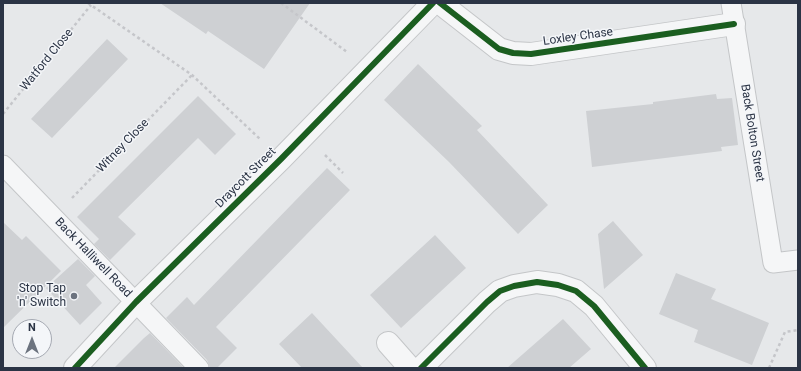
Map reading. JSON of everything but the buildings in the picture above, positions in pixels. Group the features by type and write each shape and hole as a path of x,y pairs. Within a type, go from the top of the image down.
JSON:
{"street":[{"name":"Draycott Street","path":"75,368 136,302 281,159 433,3"},
{"name":"Loxley Chase","path":"440,3 499,49 513,53 531,54 734,24"},
{"path":"421,368 486,302 500,291 514,286 537,282 558,285 576,291 594,306 645,368"},
{"path":"388,343 410,368"}],"lane":[{"name":"Back Bolton Street","path":"731,3 773,263 798,260"},
{"name":"Back Halliwell Road","path":"3,165 200,368"}],"path":[{"path":"88,3 192,75 281,159"},
{"path":"281,3 370,69"},
{"path":"769,368 785,332 798,330"}],"cycle path":[{"path":"75,368 136,302 281,159 433,3"},
{"path":"440,3 499,49 513,53 531,54 734,24"},
{"path":"421,368 500,291 514,286 537,282 558,285 576,291 594,306 645,368"}],"place":[{"name":"Stop Tap 'n' Switch","path":"74,296"}]}
